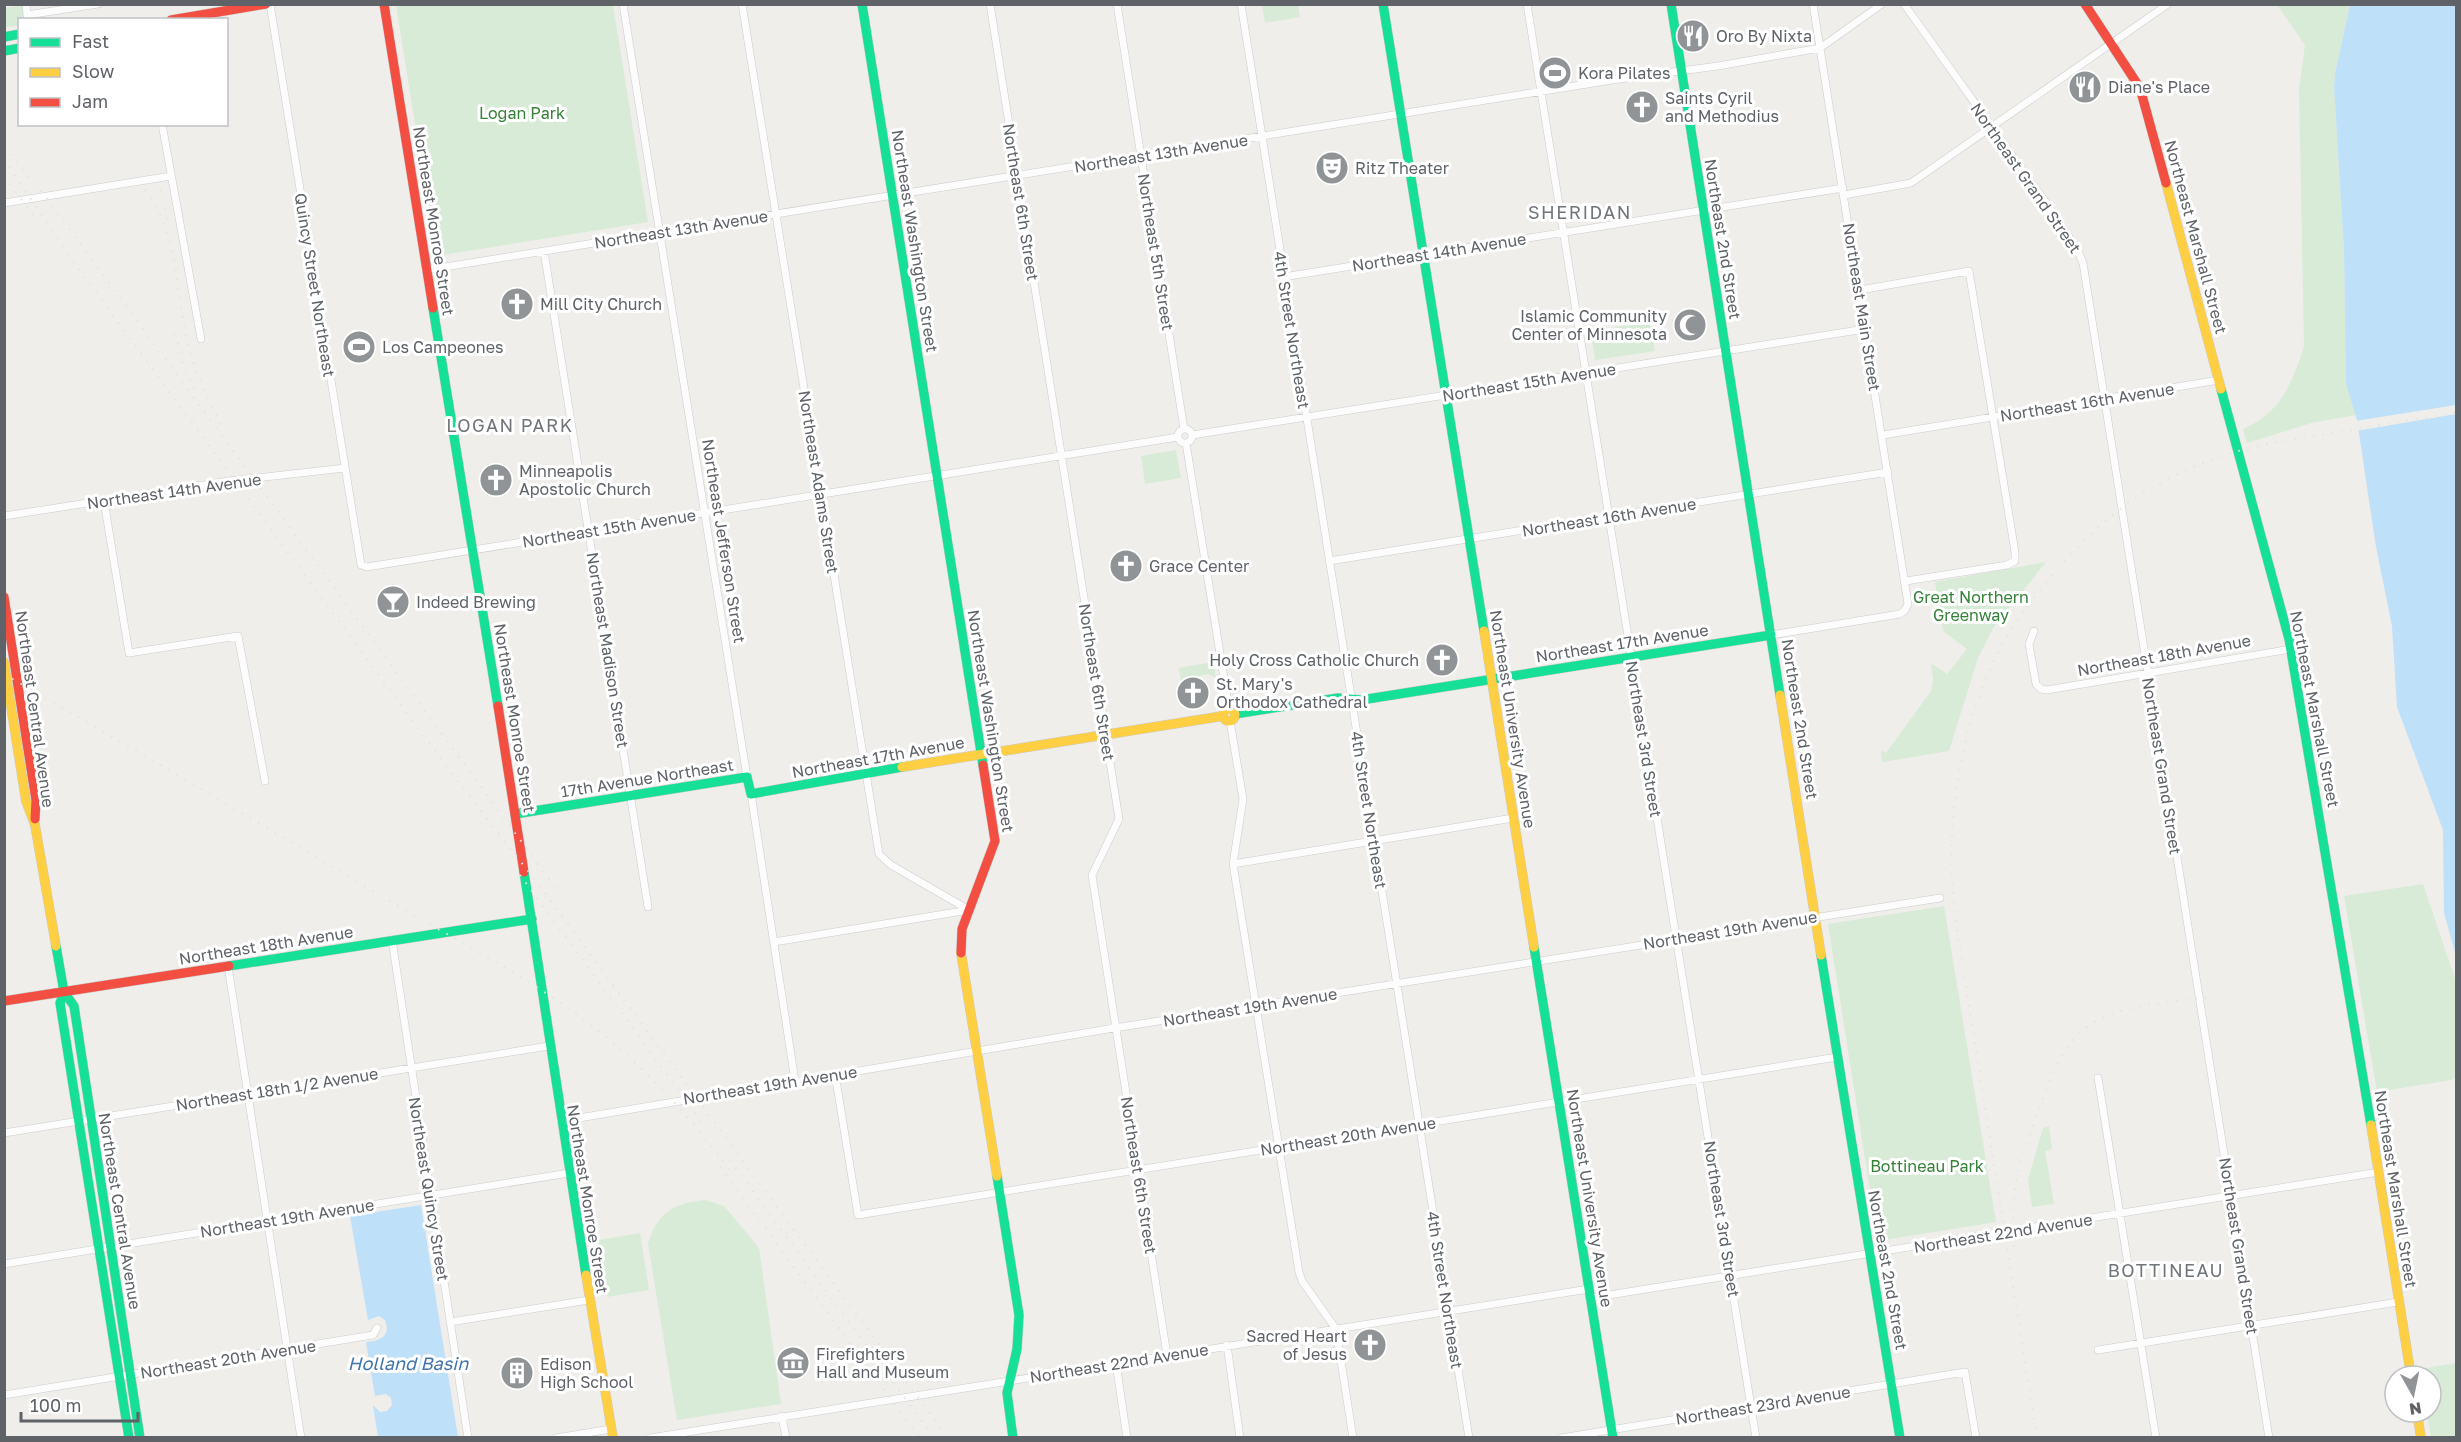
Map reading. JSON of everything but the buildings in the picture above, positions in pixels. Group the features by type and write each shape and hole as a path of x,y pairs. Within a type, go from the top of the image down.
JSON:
{"street":[{"path":"26,4 27,15 98,4"},
{"path":"183,18 268,4"},
{"name":"Quincy Street Northeast","path":"268,4 361,565"},
{"name":"Northeast Monroe Street","path":"384,4 532,919 549,1046 612,1433"},
{"name":"Northeast Jefferson Street","path":"623,4 751,794 795,1081"},
{"name":"Northeast Adams Street","path":"742,4 879,854 884,861 969,910"},
{"name":"Northeast Washington Street","path":"862,4 995,841 962,929 960,948 1019,1315 1017,1349 1006,1393 1013,1437"},
{"name":"Northeast 6th Street","path":"990,4 1119,819 1092,875 1167,1354"},
{"name":"Northeast 5th Street","path":"1116,4 1184,429"},
{"name":"4th Street Northeast","path":"1241,4 1468,1437"},
{"name":"Northeast University Avenue","path":"1383,4 1613,1434"},
{"name":"Northeast 3rd Street","path":"1527,4 1756,1437"},
{"name":"Northeast 2nd Street","path":"1671,4 1837,1057 1900,1437"},
{"name":"Northeast Main Street","path":"1813,4 1906,581 1908,604 1905,610"},
{"name":"Northeast 13th Avenue","path":"426,270 1821,48 1881,4"},
{"name":"Northeast Grand Street","path":"1904,4 2042,197 2080,256 2270,1437"},
{"name":"Northeast Marshall Street","path":"2085,4 2140,88 2292,649 2409,1364"},
{"name":"Northeast 14th Avenue","path":"1283,277 1704,211 1911,183 1992,129 2168,4"},
{"path":"162,126 201,339"},
{"path":"4,203 171,176"},
{"name":"Northeast Madison Street","path":"544,251 648,907"},
{"path":"1860,290 1969,271 1994,417 2015,552 2014,561 2007,565 1906,581"},
{"name":"Northeast 15th Avenue","path":"1192,435 1865,329"},
{"name":"Northeast 16th Avenue","path":"1883,435 2219,380"},
{"path":"1184,429 1192,435 1186,443 1178,437 1184,429"},
{"name":"Northeast 15th Avenue","path":"361,565 367,567 1178,437"},
{"path":"1186,443 1243,799 1233,864 1300,1276 1336,1329 1353,1437"},
{"name":"Northeast 14th Avenue","path":"4,516 229,481 345,468"},
{"name":"Northeast 16th Avenue","path":"1329,561 1888,472"},
{"path":"104,501 129,653 238,636 265,781"},
{"name":"Northeast Central Avenue","path":"4,597 36,800 35,825"},
{"name":"Northeast 17th Avenue","path":"751,794 865,773 1338,698 1361,700 1491,680 1900,614 1905,610"},
{"name":"Northeast 18th Avenue","path":"2034,631 2029,644 2036,684 2041,689 2047,690 2292,649"},
{"name":"Northeast Central Avenue","path":"4,662 26,801 35,825 64,992 74,1006 140,1437"},
{"name":"17th Avenue Northeast","path":"515,814 747,777"},
{"path":"1233,864 1513,818"},
{"name":"Northeast 19th Avenue","path":"561,1120 1116,1028 1940,898"},
{"path":"774,942 969,910"},
{"name":"Northeast 18th Avenue","path":"4,1001 532,919"},
{"name":"Northeast Quincy Street","path":"392,940 468,1437"},
{"path":"228,966 301,1437"},
{"name":"Northeast Central Avenue","path":"64,992 60,1004 129,1437"},
{"name":"Northeast 18th 1/2 Avenue","path":"4,1133 549,1046"},
{"name":"Northeast 20th Avenue","path":"835,1074 858,1215 1837,1057"},
{"path":"2097,1078 2156,1437"},
{"name":"Northeast 22nd Avenue","path":"650,1437 672,1436 1167,1354 1449,1311 1731,1276 2379,1172"},
{"name":"Northeast 19th Avenue","path":"4,1264 569,1173"},
{"path":"450,1322 589,1300"},
{"path":"2098,1350 2398,1302"},
{"name":"Northeast 20th Avenue","path":"4,1395 373,1335 377,1328"},
{"path":"1227,1345 1240,1437"},
{"path":"1116,1363 1127,1437"},
{"name":"Northeast 23rd Avenue","path":"1561,1437 1613,1434 1965,1372 1976,1437"},
{"path":"782,1416 786,1437"},
{"path":"556,1437 612,1433"}],"green space":[{"path":"24,5 26,18 18,18 18,26 5,27 4,8"},
{"name":"Logan Park","path":"396,5 613,5 648,222 436,256"},
{"path":"1262,5 1298,5 1300,17 1265,23"},
{"path":"2277,5 2350,5 2334,87 2344,251 2346,384 2356,415 2311,423 2247,443 2243,429 2267,414 2283,396 2304,347 2299,89 2305,45"},
{"path":"1650,322 1655,351 1595,360 1591,331"},
{"path":"1176,450 1181,478 1145,484 1141,456"},
{"name":"Great Northern Greenway","path":"2046,562 1993,628 1978,658 1949,751 1882,762 1881,750 1886,753 1931,691 1933,679 1931,663 1947,674 1967,649 1943,631 1935,582"},
{"path":"1213,662 1216,678 1209,674 1193,677 1190,685 1182,687 1179,668"},
{"path":"2423,884 2456,982 2456,1077 2451,1080 2377,1092 2344,896"},
{"name":"Bottineau Park","path":"1944,906 1996,1222 1878,1241 1828,924"},
{"path":"2049,1126 2052,1149 2045,1151 2054,1204 2032,1207 2028,1180 2043,1128"},
{"path":"705,1200 724,1206 759,1248 781,1404 677,1420 648,1244 656,1224 668,1212 684,1204"},
{"path":"640,1233 649,1290 607,1297 598,1240"},
{"path":"2456,1363 2456,1437 2431,1437 2429,1424 2443,1424 2443,1365"}],"water":[{"path":"2350,5 2456,5 2456,956 2444,913 2443,830 2397,707 2392,626 2376,547 2357,420 2346,384 2344,251 2334,87"},
{"name":"Holland Basin","path":"421,1205 458,1437 378,1437 373,1405 380,1412 387,1411 392,1405 391,1398 386,1394 375,1396 366,1342 383,1337 387,1326 385,1320 379,1316 368,1320 350,1216"}],"pier":[{"path":"2456,405 2456,414 2356,431 2355,421"}],"railway":[{"path":"4,147 45,196 555,887"},
{"path":"4,159 70,257 235,481 455,778 539,885 948,1438"},
{"path":"4,176 34,216"},
{"path":"145,190 163,222 169,239 185,329 195,367 223,427"},
{"path":"160,190 168,221"},
{"path":"174,334 186,360"},
{"path":"178,353 195,391"},
{"path":"2037,1438 1953,895 1952,860 1956,790 1962,756 1982,689 1995,658 2024,611 2065,560 2106,521 2151,488 2203,463 2253,447 2456,412"},
{"path":"4,674 491,959 561,1003 609,1039 653,1080 694,1125 731,1172"},
{"path":"520,875 710,1133"},
{"path":"2014,1247 2013,1202 2021,1162 2051,1077 2075,1038 2086,1028 2113,1013 2155,1004 2213,996"},
{"path":"730,1160 934,1438"},
{"path":"720,1167 920,1438"}],"traffic: fast":[{"path":"862,4 983,765"},
{"path":"1383,4 1484,631"},
{"path":"1671,4 1780,695"},
{"path":"4,37 18,34"},
{"path":"4,51 18,48"},
{"path":"433,308 498,706"},
{"path":"2221,389 2289,639 2371,1125"},
{"path":"1235,714 1338,698 1361,700 1771,635"},
{"path":"515,814 747,777 751,794 902,767"},
{"path":"524,872 586,1275"},
{"path":"229,966 532,919"},
{"path":"56,946 64,992 74,1006 140,1438"},
{"path":"1534,947 1613,1438"},
{"path":"1821,955 1900,1438"},
{"path":"64,992 60,1003 129,1438"},
{"path":"997,1176 1019,1315 1017,1349 1007,1393 1013,1438"}],"traffic: slow":[{"path":"2166,183 2221,389"},
{"path":"1484,631 1534,947"},
{"path":"4,662 26,801 35,825 56,946"},
{"path":"1780,695 1821,955"},
{"path":"1231,709 1235,715 1231,721 1227,721 1223,713 1231,709"},
{"path":"902,767 1223,716"},
{"path":"961,953 997,1176"},
{"path":"2371,1125 2409,1364"},
{"path":"586,1275 613,1438"},
{"path":"2419,1424 2421,1438"}],"traffic: jam":[{"path":"183,18 266,4"},
{"path":"384,4 433,308"},
{"path":"2085,4 2140,88 2166,183"},
{"path":"4,597 36,800 35,819"},
{"path":"498,706 524,872"},
{"path":"961,953 962,929 995,841 983,765"},
{"path":"4,1001 229,966"}],"place":[{"name":"Oro By Nixta","path":"1693,36"},
{"name":"Kora Pilates","path":"1555,73"},
{"name":"Diane's Place","path":"2085,87"},
{"name":"Saints Cyril and Methodius","path":"1642,107"},
{"name":"Ritz Theater","path":"1332,168"},
{"name":"Mill City Church","path":"517,304"},
{"name":"Islamic Community Center of Minnesota","path":"1690,325"},
{"name":"Los Campeones","path":"359,347"},
{"name":"Minneapolis Apostolic Church","path":"496,480"},
{"name":"Grace Center","path":"1126,566"},
{"name":"Indeed Brewing","path":"393,602"},
{"name":"Holy Cross Catholic Church","path":"1442,660"},
{"name":"St. Mary's Orthodox Cathedral","path":"1193,693"},
{"name":"Sacred Heart of Jesus","path":"1370,1345"},
{"name":"Firefighters Hall and Museum","path":"793,1363"},
{"name":"Edison High School","path":"517,1373"}],"district":[{"name":"SHERIDAN","path":"1580,213"},
{"name":"LOGAN PARK","path":"510,426"},
{"name":"BOTTINEAU","path":"2166,1271"}]}
